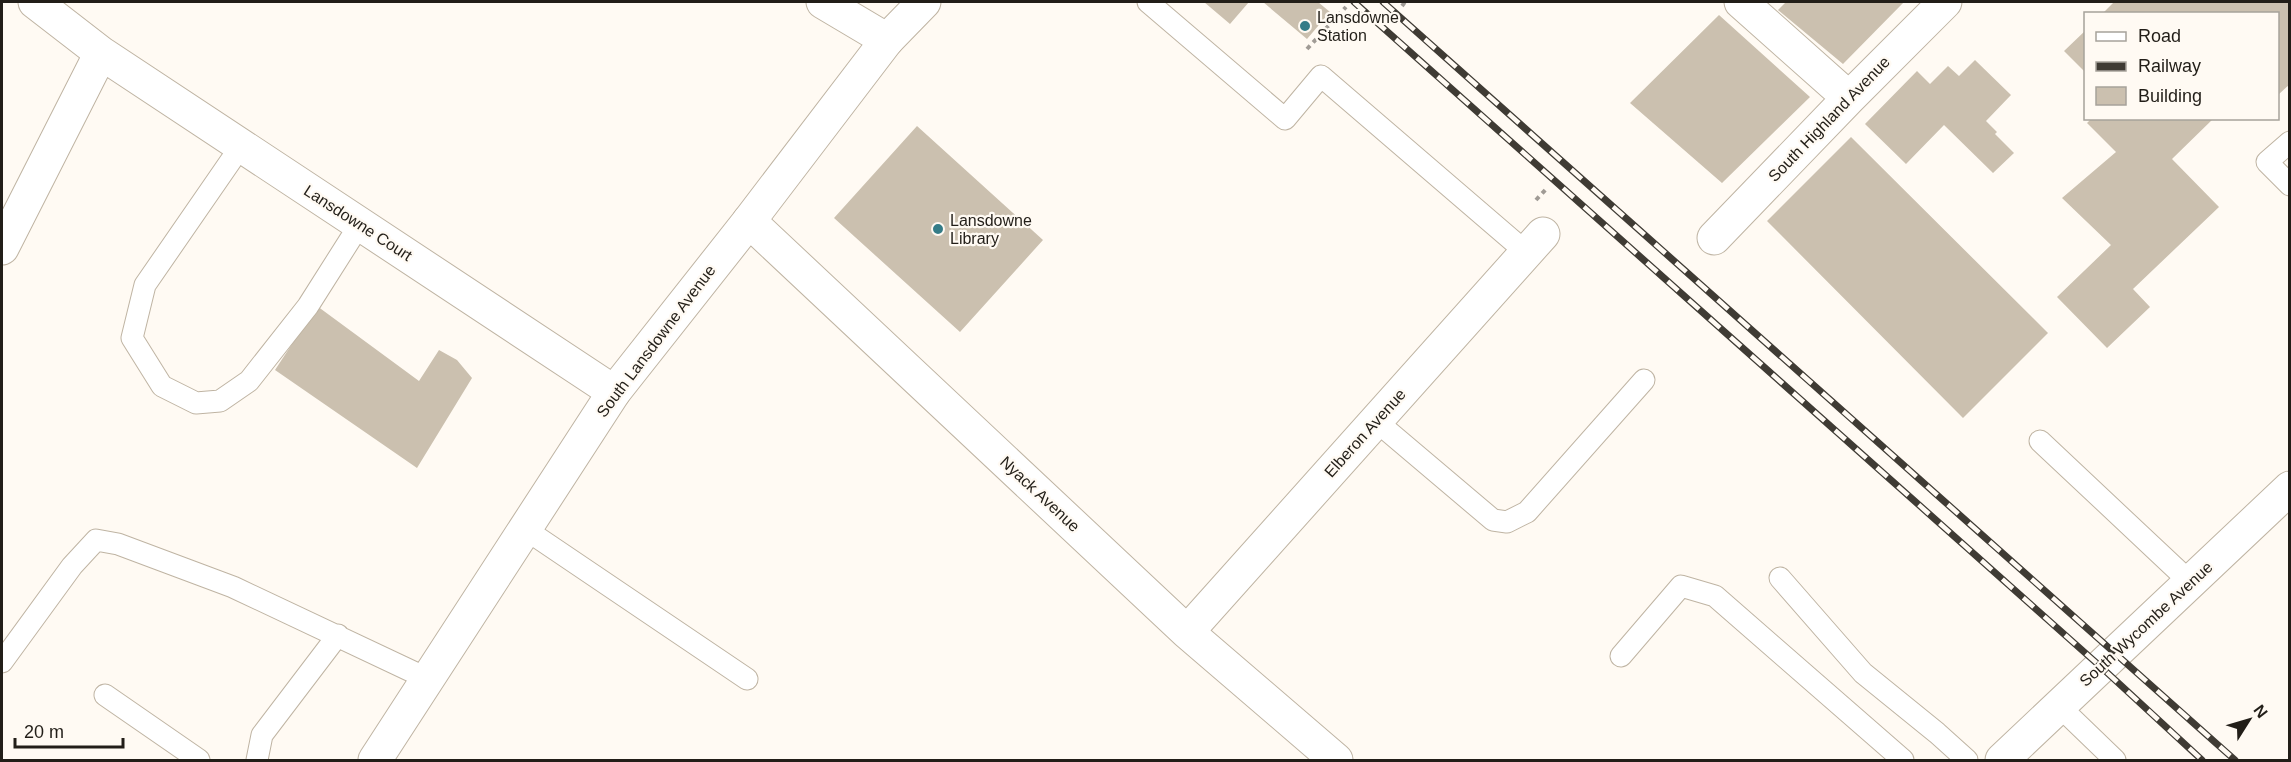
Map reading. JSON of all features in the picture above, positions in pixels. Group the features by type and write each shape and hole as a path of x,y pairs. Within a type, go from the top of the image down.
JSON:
{"street":[{"name":"Lansdowne Court","path":"35,2 101,53 614,393"},
{"path":"823,2 887,40"},
{"name":"South Lansdowne Avenue","path":"375,760 614,393 887,40 924,2"},
{"path":"1741,2 1849,98"},
{"name":"South Highland Avenue","path":"1714,238 1945,2"},
{"path":"2,249 101,53"},
{"name":"Nyack Avenue","path":"749,221 1188,632 1336,760"},
{"name":"Elberon Avenue","path":"1188,632 1535,244"},
{"name":"South Wycombe Avenue","path":"2002,760 2289,488"}],"lane":[{"path":"1148,2 1286,118 1321,76 1535,244"},
{"path":"2289,141 2267,162 2289,185"},
{"path":"241,146 145,285 132,338 162,386 196,403 220,401 249,381 308,306 360,225"},
{"path":"1376,421 1493,520 1507,522 1527,512 1644,381"},
{"path":"2040,441 2190,582"},
{"path":"525,529 747,679"},
{"path":"2,662 72,566 96,540 118,544 233,587 428,679"},
{"path":"1780,578 1863,673 1967,760"},
{"path":"1621,656 1681,586 1715,596 1903,760"},
{"path":"257,760 262,735 338,635"},
{"path":"105,695 199,760"},
{"path":"2059,706 2115,760"}],"building":[{"path":"1204,2 1249,2 1230,24"},
{"name":"Lansdowne Station","path":"1263,2 1318,2 1330,12 1307,39"},
{"path":"1786,2 1904,2 1843,64 1778,10"},
{"path":"2114,2 2290,2 2290,84 2279,94 2279,12 2104,12"},
{"path":"1719,15 1810,97 1722,183 1630,103"},
{"path":"2084,32 2084,71 2064,51"},
{"path":"1975,60 2011,95 1986,121 2014,153 1993,173 1944,125 1906,164 1865,124 1917,71 1930,84 1948,66 1959,76"},
{"path":"2090,120 2212,120 2172,159 2219,207 2133,289 2150,307 2107,348 2057,297 2111,245 2062,198 2116,152 2087,123"},
{"name":"Lansdowne Library","path":"917,126 1043,240 960,332 834,218"},
{"path":"1851,137 2048,333 1963,418 1767,221"},
{"path":"317,306 419,381 439,350 457,360 472,378 417,468 275,370"}],"railway":[{"path":"1354,2 2101,667 2202,760"},
{"path":"1383,2 2235,760"}],"place":[{"name":"Lansdowne Station","path":"1305,26"},
{"name":"Lansdowne Library","path":"938,229"}]}
